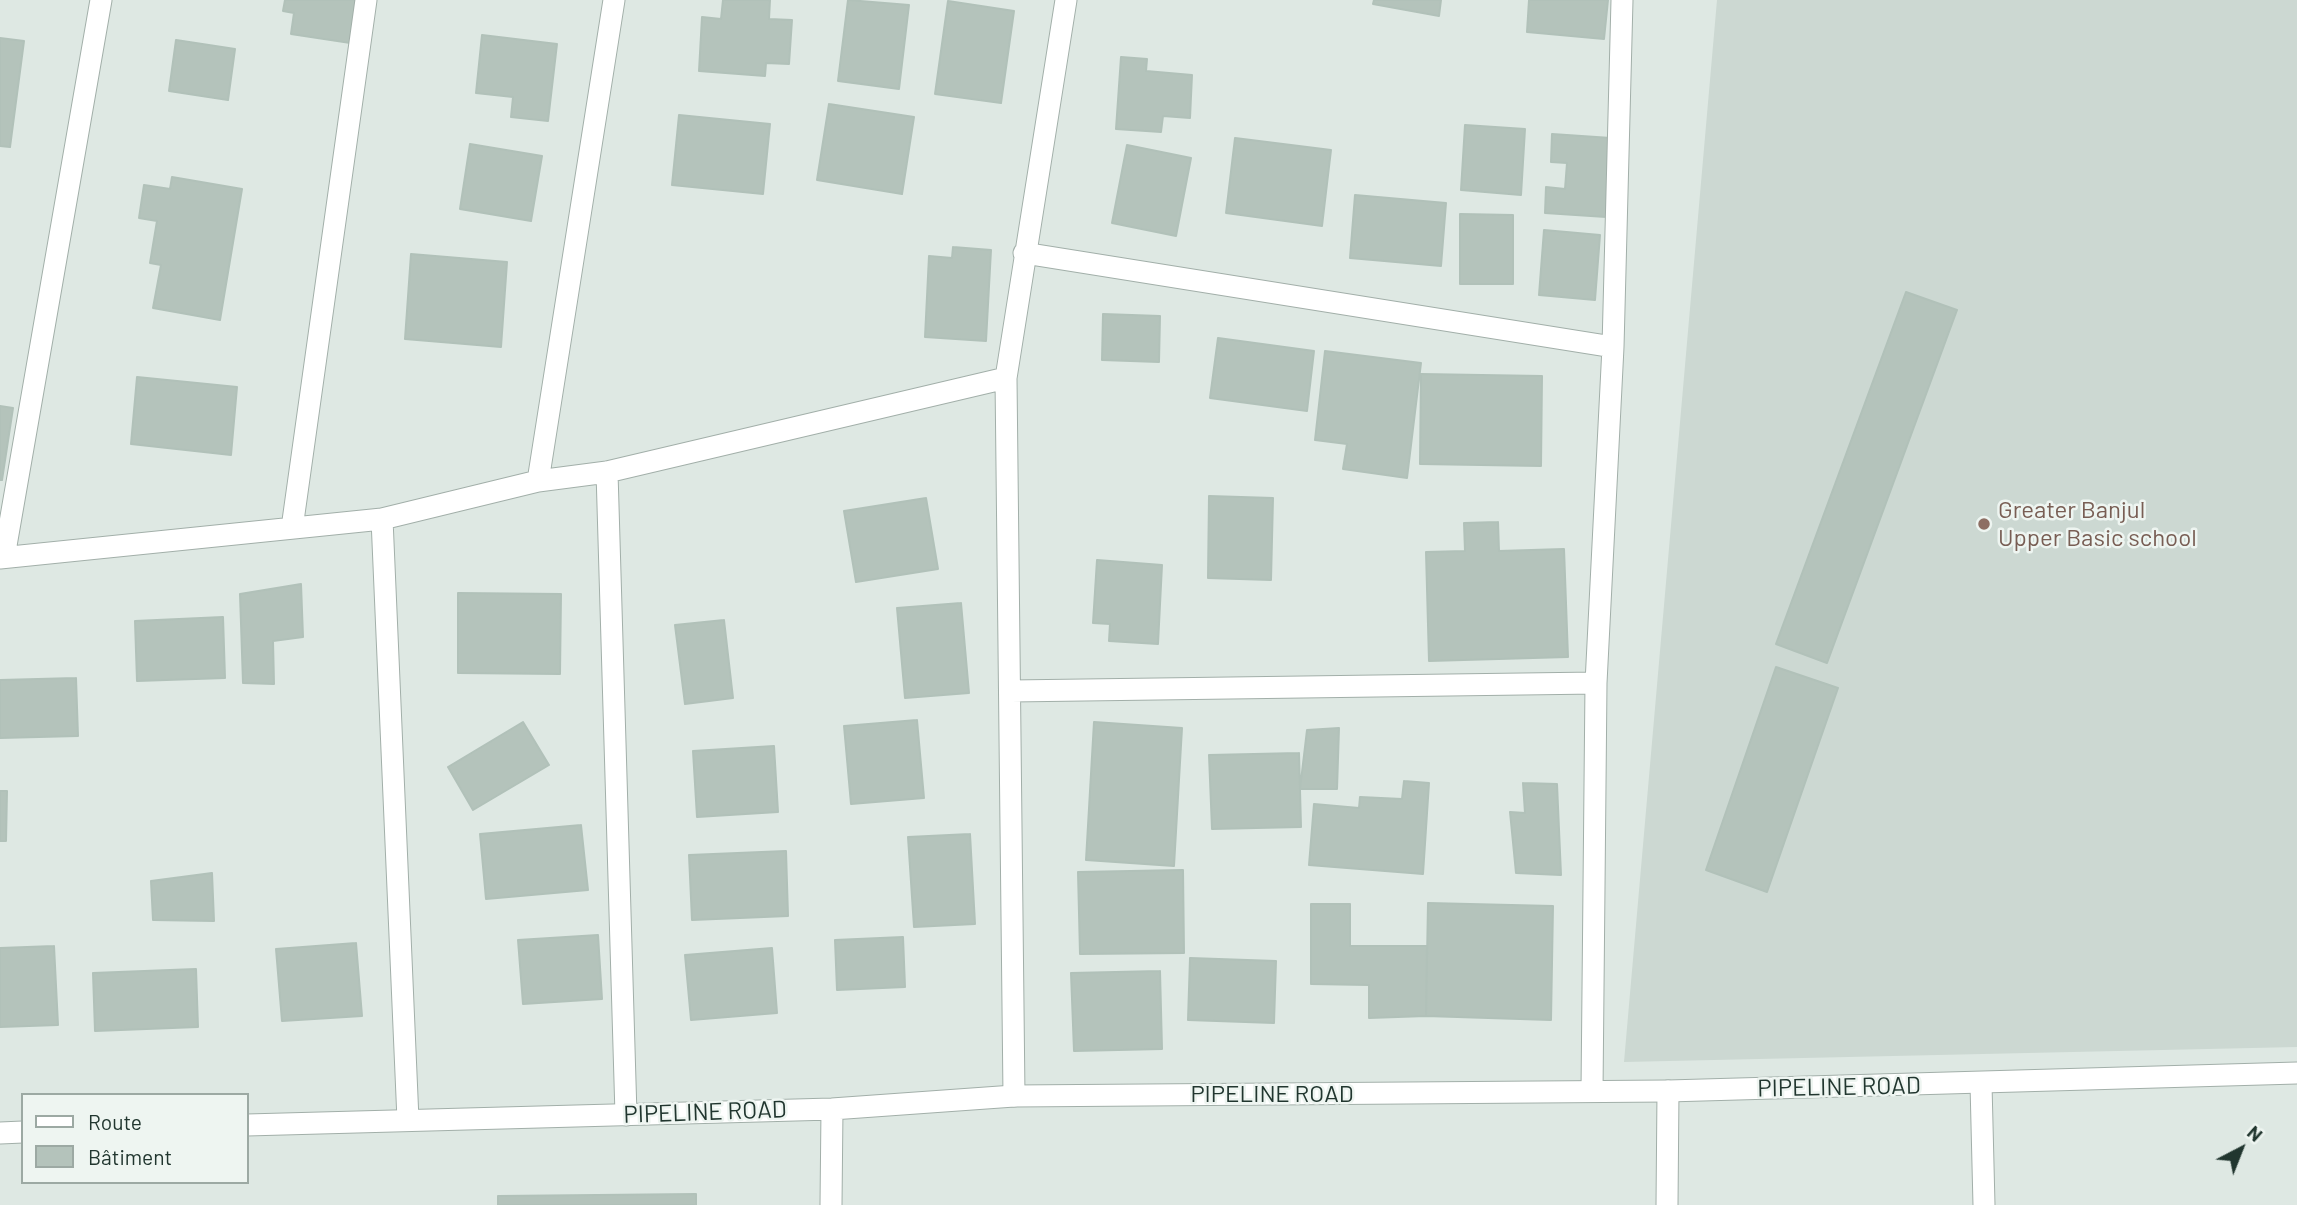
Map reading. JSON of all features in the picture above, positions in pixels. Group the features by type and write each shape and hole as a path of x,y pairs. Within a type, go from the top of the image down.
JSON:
{"street":[{"path":"101,0 2,557 382,519 538,481 607,472 1006,378"},
{"path":"292,528 366,0"},
{"path":"538,481 614,0"},
{"path":"1014,1096 1006,378 1066,0"},
{"path":"1592,1091 1596,683 1613,347 1622,0"},
{"path":"1024,253 1613,347"},
{"path":"607,472 626,1115"},
{"path":"382,519 408,1120"},
{"path":"1011,691 1596,683"},
{"name":"PIPELINE ROAD","path":"248,1125 832,1109 1014,1096 1668,1091 2297,1073"},
{"path":"1981,1084 1984,1205"},
{"path":"1667,1205 1668,1091"},
{"path":"831,1205 832,1109"},
{"path":"0,1133 21,1132"}],"shaded area":[{"name":"Greater Banjul Upper Basic school","path":"1717,0 2297,0 2297,1047 1624,1062"}],"building":[{"path":"285,0 364,0 357,44 291,34 294,13 283,11"},
{"path":"723,0 770,0 769,19 792,20 789,64 766,63 765,76 699,71 702,17 721,19"},
{"path":"848,0 909,5 899,89 838,81"},
{"path":"1374,0 1441,0 1439,16 1373,4"},
{"path":"1529,0 1608,0 1604,39 1527,32"},
{"path":"948,1 1014,11 1001,103 935,94"},
{"path":"482,35 557,44 548,121 511,117 513,97 476,93"},
{"path":"0,38 24,41 10,147 0,146"},
{"path":"176,40 235,49 228,100 169,91"},
{"path":"1121,57 1147,59 1146,71 1192,75 1190,118 1163,116 1161,132 1116,129"},
{"path":"829,104 914,117 902,194 817,180"},
{"path":"679,115 770,124 763,194 672,185"},
{"path":"1465,125 1525,129 1521,195 1461,190"},
{"path":"1552,134 1611,138 1606,217 1545,213 1546,187 1565,189 1567,163 1551,162"},
{"path":"1235,138 1331,150 1322,226 1226,213"},
{"path":"470,144 542,156 531,221 460,209"},
{"path":"1127,145 1191,158 1176,236 1112,223"},
{"path":"172,177 242,189 220,320 153,308 161,265 150,263 157,221 139,218 144,185 170,189"},
{"path":"1355,195 1446,203 1441,266 1350,258"},
{"path":"1460,214 1513,215 1513,284 1460,284"},
{"path":"1544,230 1600,235 1595,300 1539,295"},
{"path":"953,247 991,250 986,341 925,337 929,256 952,258"},
{"path":"411,254 507,262 501,347 405,339"},
{"path":"1906,292 1957,310 1827,663 1776,644"},
{"path":"1103,314 1160,316 1159,362 1102,360"},
{"path":"1218,338 1314,351 1307,411 1210,398"},
{"path":"1325,351 1421,363 1407,478 1343,469 1347,444 1315,440"},
{"path":"1421,374 1542,376 1541,466 1420,464"},
{"path":"137,377 237,387 231,455 131,444"},
{"path":"0,406 13,408 2,480 0,480"},
{"path":"1209,496 1273,498 1271,580 1208,578"},
{"path":"926,498 938,569 856,582 844,511"},
{"path":"1498,522 1499,551 1564,549 1568,657 1429,661 1426,552 1465,551 1464,523"},
{"path":"1097,560 1162,565 1158,644 1109,641 1110,624 1093,623"},
{"path":"301,584 303,637 273,641 274,684 243,683 240,594"},
{"path":"458,593 561,594 560,674 458,673"},
{"path":"961,603 969,693 905,698 897,608"},
{"path":"223,617 225,678 137,681 135,621"},
{"path":"724,620 733,698 685,704 675,625"},
{"path":"1776,667 1838,688 1767,892 1706,870"},
{"path":"76,678 78,736 0,738 0,680"},
{"path":"917,720 924,798 851,804 844,726"},
{"path":"523,722 549,765 473,810 448,767"},
{"path":"1094,722 1182,728 1174,866 1086,860"},
{"path":"1339,728 1337,789 1300,789 1307,730"},
{"path":"774,746 778,812 697,817 693,751"},
{"path":"1299,753 1301,827 1212,829 1209,755"},
{"path":"1404,781 1429,783 1423,874 1309,865 1314,804 1359,808 1360,797 1402,799"},
{"path":"1523,783 1557,784 1561,875 1516,873 1510,812 1525,813"},
{"path":"0,791 7,791 6,841 0,841"},
{"path":"581,825 588,890 486,899 480,834"},
{"path":"970,834 975,924 914,927 908,837"},
{"path":"786,851 788,916 692,920 689,855"},
{"path":"1183,870 1184,953 1080,954 1078,872"},
{"path":"212,873 214,921 153,920 151,881"},
{"path":"1428,903 1553,906 1551,1020 1426,1016"},
{"path":"1311,904 1350,904 1350,946 1427,946 1426,1016 1369,1018 1369,985 1311,984"},
{"path":"598,935 602,999 523,1004 518,940"},
{"path":"903,937 905,987 837,990 835,940"},
{"path":"356,943 362,1016 282,1021 276,949"},
{"path":"54,946 58,1025 0,1027 0,948"},
{"path":"772,948 777,1013 691,1020 685,955"},
{"path":"1190,958 1276,961 1274,1023 1188,1020"},
{"path":"196,969 198,1027 95,1031 93,973"},
{"path":"1160,971 1162,1049 1074,1051 1071,973"},
{"path":"696,1194 696,1205 498,1205 498,1196"}],"place":[{"name":"Greater Banjul Upper Basic school","path":"1984,524"}]}
